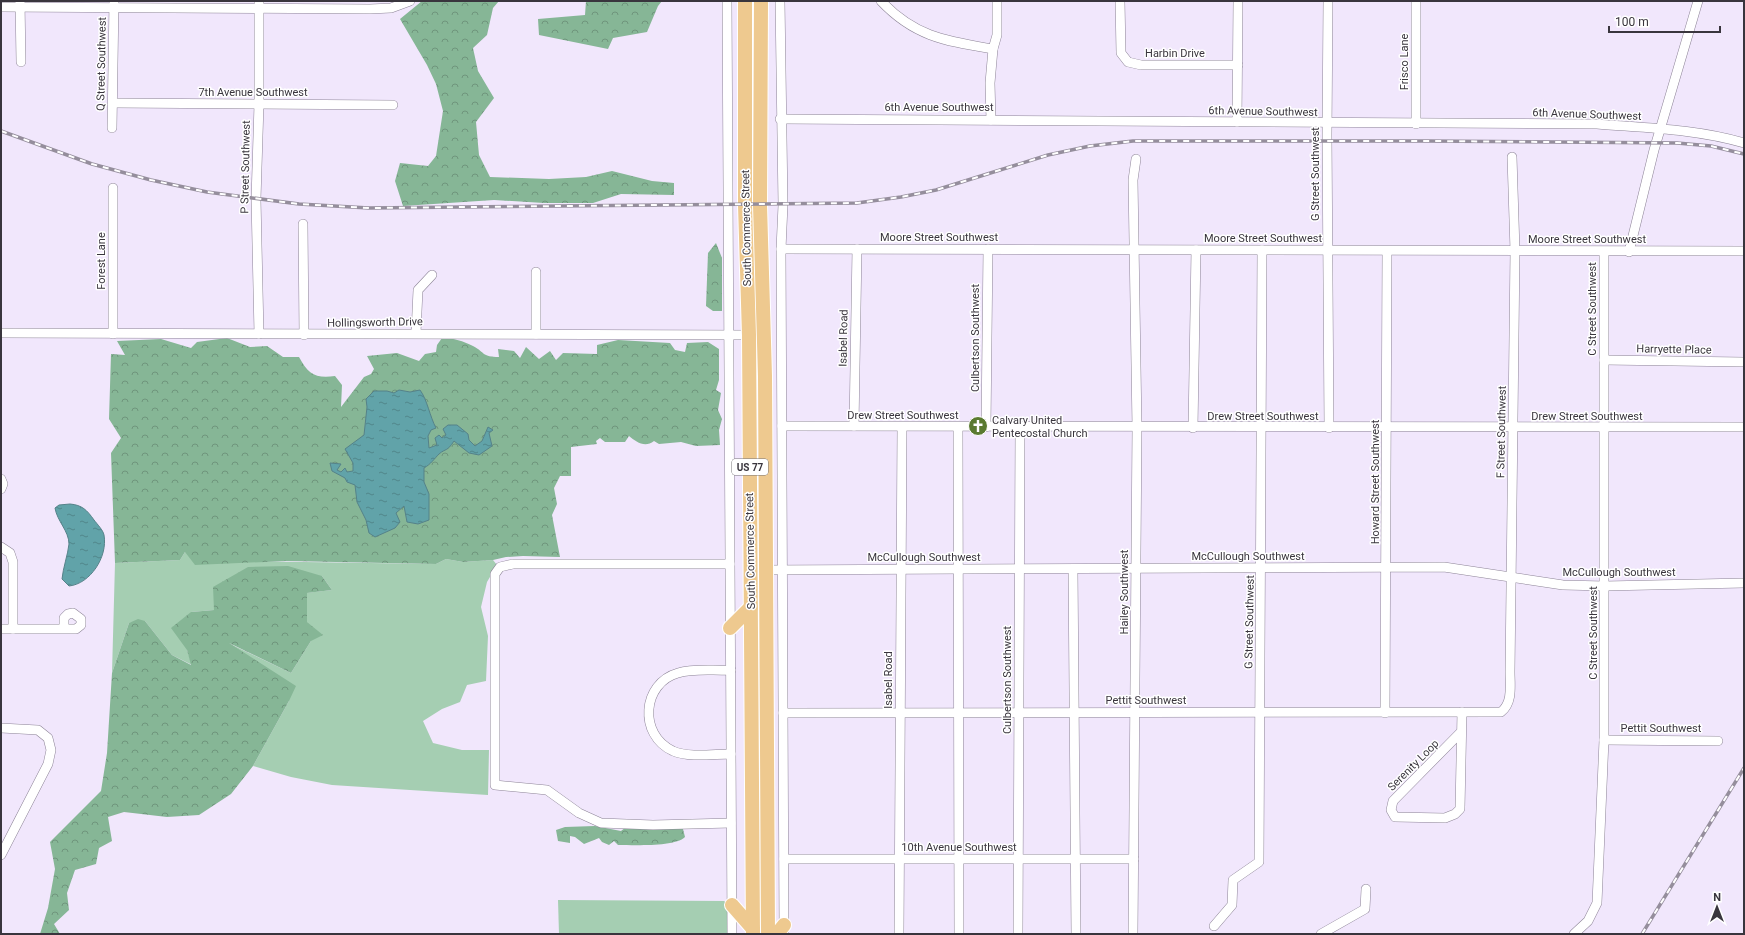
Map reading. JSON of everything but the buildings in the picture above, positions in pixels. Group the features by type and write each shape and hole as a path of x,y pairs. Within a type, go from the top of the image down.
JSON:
{"main road":[{"name":"South Commerce Street","path":"746,1 745,205 749,335 753,932"},
{"name":"South Commerce Street","path":"761,1 760,205 765,376 768,934"},
{"path":"749,335 753,338 757,350 758,364 765,376"},
{"path":"730,628 751,607"},
{"path":"732,905 753,932"}],"street":[{"path":"1,7 20,4 259,4 370,5 391,8 410,1"},
{"path":"727,1 732,934"},
{"path":"780,1 780,119 783,205 781,249 784,859 782,931"},
{"path":"881,1 905,23 925,33 993,49"},
{"path":"991,120 990,83 993,49 997,30 997,1"},
{"name":"Harbin Drive","path":"1120,1 1121,53 1128,62 1141,65 1238,65"},
{"path":"1237,122 1238,1"},
{"name":"G Street Southwest","path":"1328,1 1327,251 1329,428"},
{"name":"Frisco Lane","path":"1416,1 1416,124"},
{"path":"1628,252 1660,129 1698,1"},
{"path":"20,4 21,62"},
{"name":"Q Street Southwest","path":"112,128 114,4"},
{"name":"P Street Southwest","path":"259,4 259,104 256,199 259,334"},
{"name":"7th Avenue Southwest","path":"113,103 393,105"},
{"name":"6th Avenue Southwest","path":"780,119 1328,124 1597,124 1711,135 1744,144"},
{"name":"F Street Southwest","path":"1507,708 1510,686 1515,251 1512,157"},
{"name":"Hailey Southwest","path":"1133,934 1137,427 1132,251 1133,180 1136,159"},
{"name":"Forest Lane","path":"113,188 113,334"},
{"path":"303,224 304,335"},
{"name":"Moore Street Southwest","path":"781,249 1604,252 1744,251"},
{"name":"Isabel Road","path":"854,426 857,249"},
{"name":"Culbertson Southwest","path":"986,427 988,250"},
{"path":"1193,428 1196,250"},
{"name":"G Street Southwest","path":"1214,926 1232,905 1233,880 1259,862 1262,568 1262,250"},
{"name":"Howard Street Southwest","path":"1385,713 1387,568 1387,251"},
{"name":"C Street Southwest","path":"1574,934 1588,921 1597,903 1604,740 1604,252"},
{"path":"536,272 536,334"},
{"path":"416,333 418,290 432,275"},
{"name":"Hollingsworth Drive","path":"1,333 749,335"},
{"name":"Harryette Place","path":"1604,360 1744,362"},
{"name":"Drew Street Southwest","path":"782,426 1744,428"},
{"name":"Isabel Road","path":"899,934 902,427"},
{"path":"958,427 959,934"},
{"name":"Culbertson Southwest","path":"1018,934 1020,427"},
{"path":"1,479 1,489"},
{"path":"1,547 10,553 13,562 13,630"},
{"path":"730,564 513,564 500,567 495,574 495,785 547,790 579,813 594,821 631,825 731,823"},
{"name":"McCullough Southwest","path":"750,570 1444,567 1563,585 1605,586 1744,583"},
{"path":"1073,569 1076,934"},
{"path":"1,629 64,629"},
{"path":"731,670 689,671 669,676 652,694 647,712 655,735 666,747 673,751 689,754 731,754"},
{"name":"Pettit Southwest","path":"783,713 1385,713 1501,712 1507,708"},
{"name":"Serenity Loop","path":"1462,712 1462,732 1460,809 1455,814 1445,818 1395,817 1391,810 1393,801 1462,732"},
{"path":"1,728 38,730 48,738 50,743 48,764 1,854"},
{"name":"Pettit Southwest","path":"1604,740 1718,741"},
{"name":"10th Avenue Southwest","path":"784,859 1134,858"},
{"path":"1321,934 1365,909 1366,889"}],"shaded area":[{"path":"185,552 243,561 436,564 446,559 463,562 493,560 497,565 487,582 481,607 488,636 486,681 467,685 460,702 442,709 423,721 433,743 462,750 489,750 488,795 332,785 291,777 253,766 289,701 224,641 291,673 311,641 307,622 306,593 332,590 322,576 214,610 191,612 187,650 192,665 172,655 145,621 129,623 112,673 115,563 180,560"},
{"path":"558,900 724,901 728,904 727,934 559,934"}],"green space":[{"path":"422,1 499,1 493,8 487,35 473,48 478,71 494,98 476,122 479,155 490,177 549,179 586,177 612,171 652,181 674,183 674,195 621,194 593,203 544,203 494,200 403,206 395,181 400,163 428,166 436,156 443,111 436,84 427,65 400,19"},
{"path":"586,1 662,1 658,6 647,32 613,38 608,49 539,35 538,19 585,15"},
{"path":"716,243 722,258 722,311 713,311 706,306 708,253"},
{"path":"227,338 250,347 267,346 283,357 299,357 306,368 313,374 323,377 335,376 342,385 341,407 364,377 371,374 374,369 367,356 397,353 419,361 425,354 436,352 437,345 442,338 454,339 466,343 490,356 499,357 498,349 514,351 520,358 526,347 539,359 550,351 556,360 563,353 597,354 597,345 618,340 670,343 675,350 685,352 687,343 708,342 719,349 719,380 716,390 721,393 718,410 722,419 719,430 720,445 696,446 681,442 659,444 654,441 644,444 629,436 625,442 605,442 600,438 596,441 597,444 571,447 571,476 560,476 554,488 557,504 552,515 560,557 523,556 463,562 446,559 436,564 286,561 195,565 185,552 180,560 115,563 111,453 121,438 109,419 111,354 125,355 117,341 161,339 191,348 197,342"},
{"path":"288,566 322,576 332,590 307,593 307,622 323,635 311,641 291,673 229,643 296,686 253,766 231,794 199,815 167,817 124,812 108,817 112,841 99,848 96,864 75,870 67,893 69,910 54,924 60,934 40,934 48,908 55,869 50,842 101,791 107,753 112,673 129,623 138,619 145,621 172,655 191,665 187,650 171,628 191,612 214,610 213,587 248,567"},
{"path":"595,826 621,831 626,827 683,829 685,837 680,840 664,844 644,845 618,845 614,841 609,845 602,842 599,838 584,844 575,837 570,836 570,843 558,841 556,830 565,827"}],"water":[{"path":"399,390 410,392 420,390 427,403 436,428 431,430 428,436 429,448 437,445 435,438 439,435 442,438 446,435 443,429 448,425 457,425 468,434 469,440 475,446 482,441 488,427 493,430 489,433 492,446 479,455 469,453 454,441 424,468 424,482 429,494 429,520 418,524 407,522 404,506 396,513 400,522 395,528 375,537 369,533 366,520 357,502 355,485 347,482 345,478 332,471 330,463 341,464 337,470 341,472 345,468 347,472 353,471 353,463 345,449 364,435 367,407 366,399 374,391 387,391 394,393"},
{"path":"70,504 81,507 89,513 102,531 105,543 96,568 84,580 69,586 62,579 69,544 67,535 55,508 59,505"}],"railway":[{"path":"1,131 92,164 151,180 207,192 299,204 369,208 857,203 901,197 936,190 1048,155 1090,146 1133,141 1677,143 1711,146 1744,154"},
{"path":"1642,934 1744,768"}],"place":[{"name":"Calvary United Pentecostal Church","path":"978,426"}]}
